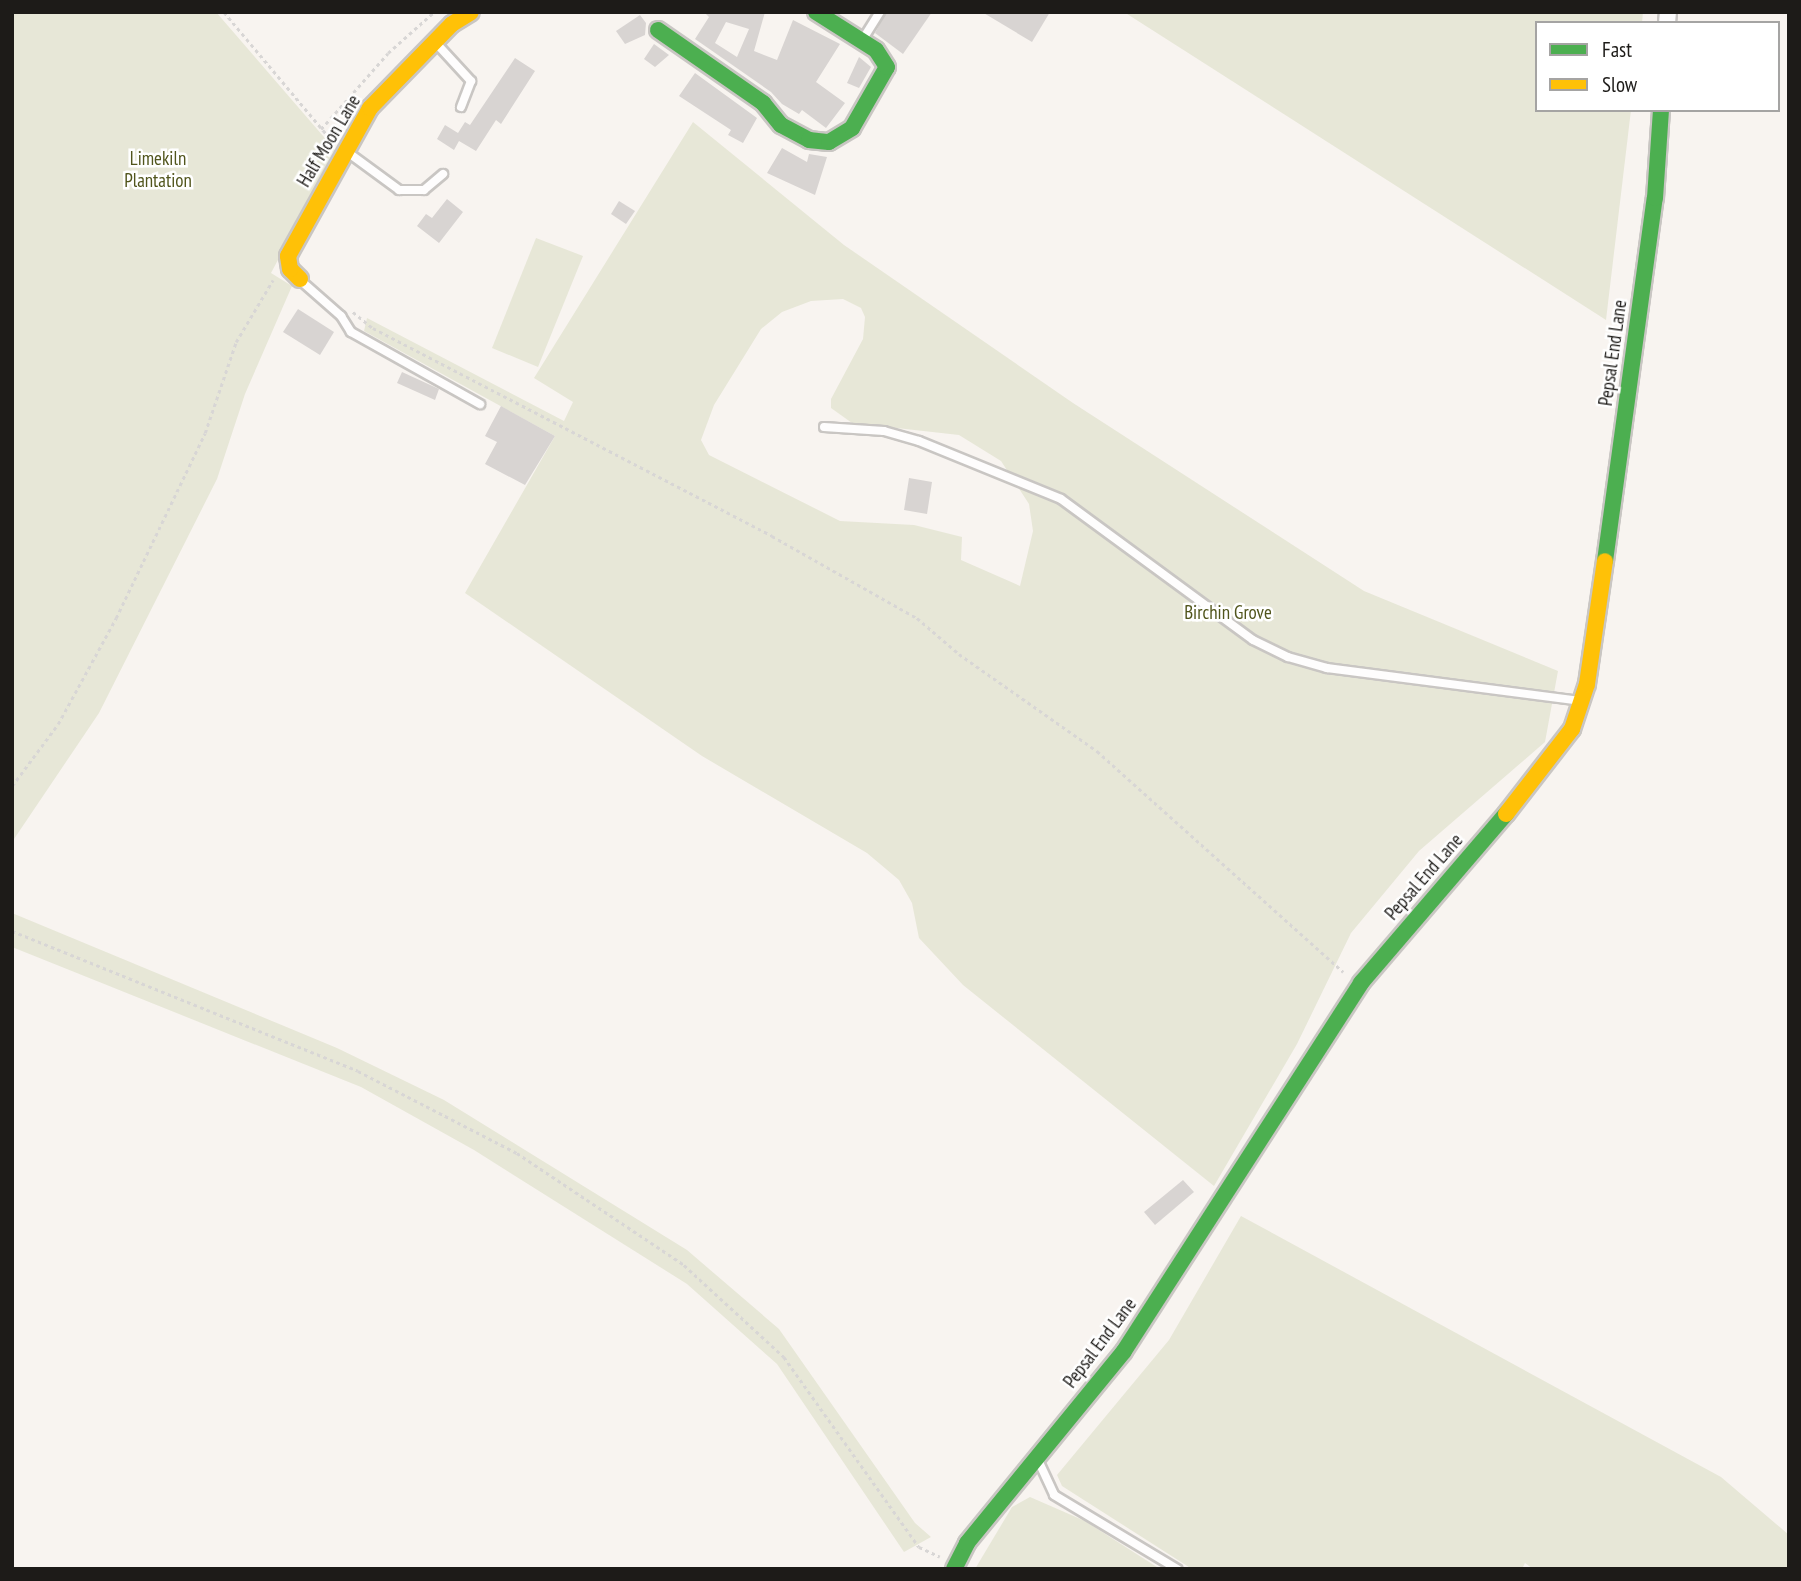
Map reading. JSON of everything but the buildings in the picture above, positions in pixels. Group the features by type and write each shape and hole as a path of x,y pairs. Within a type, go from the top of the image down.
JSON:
{"street":[{"name":"Half Moon Lane","path":"288,256 344,149 370,108 434,41 471,12"},
{"path":"658,30 763,103 780,125 809,140 829,142 852,128 887,74 884,60 861,40 816,12"},
{"name":"Pepsal End Lane","path":"955,1567 967,1543 1124,1351 1361,983 1542,772 1572,729 1583,702 1653,211 1661,112"},
{"path":"288,256 290,269 300,279"}],"lane":[{"path":"861,40 880,12"},
{"path":"434,41 471,81 461,107"},
{"path":"344,149 399,190 424,190 443,174"},
{"path":"300,279 341,316 351,332 480,404"},
{"path":"824,427 884,431 919,441 1061,499 1253,640 1288,657 1326,668 1583,702"},
{"path":"1036,1457 1054,1495 1177,1569"}],"path":[{"path":"224,12 321,130 344,149"},
{"path":"321,130 388,52 434,12"},
{"path":"12,786 58,724 116,618 205,433 236,342 288,256"},
{"path":"344,304 373,328 772,536 918,618 959,654 1097,751 1334,966 1361,983"},
{"path":"12,931 358,1071 517,1153 684,1265 784,1357 919,1547 955,1567"}],"green space":[{"name":"Limekiln Plantation","path":"12,12 216,12 336,151 271,273 292,286 245,394 217,479 99,713 12,842"},
{"path":"1124,12 1643,12 1642,21 1535,21 1535,112 1631,112 1606,320"},
{"name":"Birchin Grove","path":"693,122 844,245 1073,403 1364,591 1558,671 1545,742 1419,851 1351,933 1297,1044 1214,1186 963,985 919,938 912,903 899,880 867,853 702,756 465,593 555,436 364,331 367,318 564,421 573,402 534,378","holes":["843,299 861,308 865,317 863,339 831,399 831,408 852,423 959,435 1001,461 1029,504 1033,531 1020,586 961,560 962,537 914,525 840,521 709,455 701,440 714,405 761,329 782,312 811,301"]},
{"path":"536,238 583,256 538,367 492,348"},
{"path":"12,913 337,1048 444,1100 687,1250 779,1329 915,1523 931,1537 904,1552 777,1364 687,1284 474,1150 361,1087 12,947"},
{"path":"1241,1216 1721,1477 1789,1535 1789,1569 1533,1569 1525,1563 1522,1569 1192,1569 1062,1486 1057,1475 1169,1340"},
{"path":"1030,1497 1085,1521 1160,1569 975,1569 1012,1507"}],"traffic: fast":[{"path":"658,30 763,103 781,125 809,140 829,142 852,128 887,67 876,50 816,12"},
{"path":"1605,561 1655,198 1661,112"},
{"path":"954,1569 967,1543 1124,1351 1361,983 1506,814"}],"traffic: slow":[{"path":"300,279 290,269 288,256 370,108 452,24 471,12"},
{"path":"1506,814 1572,729 1587,684 1605,561"}]}
